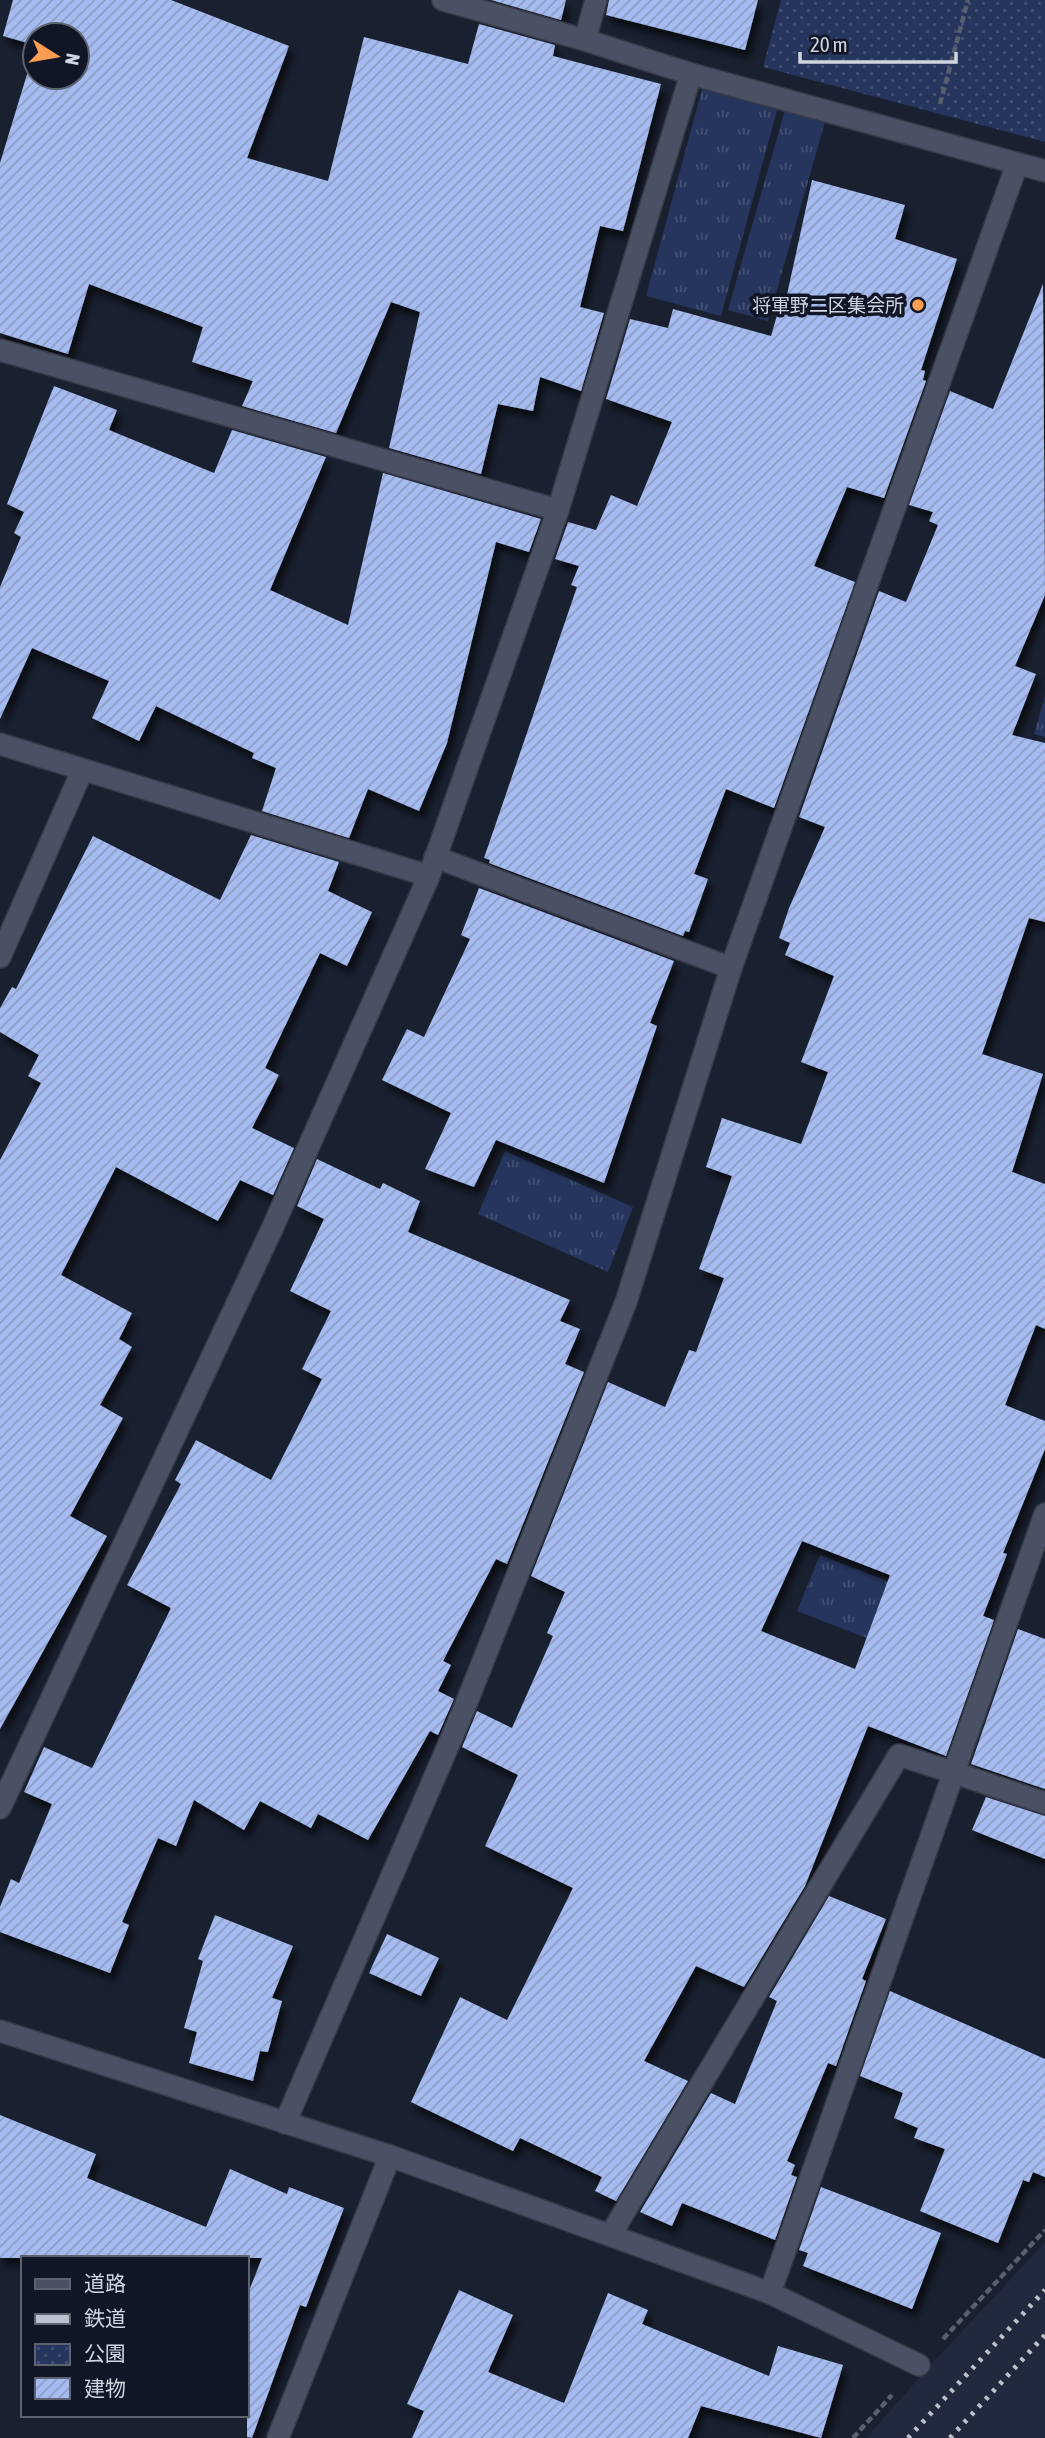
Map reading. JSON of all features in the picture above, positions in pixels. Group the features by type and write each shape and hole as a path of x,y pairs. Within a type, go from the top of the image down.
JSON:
{"street":[{"path":"443,0 585,40 691,74 1045,171"},
{"path":"585,40 596,0"},
{"path":"0,1808 272,1229 432,866 558,510 691,74"},
{"path":"285,2123 464,1709 626,1302 731,968 1017,164"},
{"path":"0,351 558,510"},
{"path":"0,744 82,771 432,866 731,968"},
{"path":"0,957 82,771"},
{"path":"770,2293 1045,1514"},
{"path":"611,2234 899,1755 1045,1803"},
{"path":"0,2031 390,2157 611,2234 770,2293 919,2365"},
{"path":"278,2438 390,2157"}],"path":[{"path":"930,140 968,0"},
{"path":"853,2438 1045,2230"}],"shaded area":[{"path":"1045,2242 1045,2438 866,2438 927,2369"}],"green space":[{"path":"781,0 1045,0 1045,142 763,67"},
{"path":"703,86 778,107 721,316 646,296"},
{"path":"785,110 825,122 768,321 728,310"},
{"path":"1045,696 1045,737 1034,734"},
{"path":"505,1151 633,1207 608,1272 478,1214"},
{"path":"820,1555 991,1621 970,1678 797,1611"}],"building":[{"path":"13,0 171,0 289,46 247,158 328,181 364,37 468,64 479,24 555,45 553,56 661,84 623,231 600,226 580,307 604,313 581,391 540,377 533,411 498,404 481,474 389,448 420,312 391,302 336,433 242,406 253,381 192,362 203,327 89,284 68,354 0,333 0,163 22,91 91,91 91,21 21,21 21,41 3,36"},
{"path":"491,0 566,0 561,20"},
{"path":"609,0 758,0 745,50 606,15"},
{"path":"812,180 905,205 895,239 957,259 921,370 925,371 923,380 926,381 884,498 847,487 814,566 855,582 774,808 726,789 694,874 708,879 689,932 685,931 683,936 489,863 490,860 484,858 577,587 571,585 579,566 555,559 568,522 596,530 611,495 637,506 672,422 606,399 630,319 668,328 673,309 771,336 778,312 783,313"},
{"path":"1043,284 1045,595 1015,666 1036,674 1012,735 1045,743 1045,922 1029,918 982,1054 1043,1074 1012,1172 1045,1184 1045,1329 1036,1325 1005,1405 1045,1421 1045,1449 1003,1553 1007,1554 983,1616 994,1620 946,1756 868,1726 805,1886 744,1987 696,1966 644,2061 688,2081 616,2201 595,2191 602,2177 520,2138 513,2151 411,2102 460,1997 507,2020 573,1888 485,1846 518,1775 462,1747 477,1711 512,1728 553,1636 547,1633 565,1592 531,1576 608,1382 665,1407 689,1350 696,1352 724,1278 699,1269 732,1176 706,1167 722,1118 801,1144 828,1072 801,1062 834,976 785,955 790,943 779,938 789,908 825,827 799,817 879,591 906,602 938,525 929,521 933,512 909,505 950,391 993,409","holes":["802,1541 890,1575 855,1669 761,1631"]},
{"path":"54,386 117,410 109,430 214,473 232,430 326,457 270,590 348,625 383,473 541,519 529,552 496,542 447,743 419,811 368,789 349,838 262,811 276,768 252,758 254,753 156,706 139,741 92,718 109,681 32,648 0,719 0,587 21,537 14,533 24,512 7,504"},
{"path":"251,835 339,862 328,891 372,912 347,966 320,953 265,1068 279,1075 252,1128 294,1148 273,1195 240,1180 218,1221 116,1167 61,1275 132,1313 119,1339 132,1347 100,1405 123,1418 70,1516 107,1536 0,1729 0,1160 41,1083 28,1076 39,1055 0,1032 0,1008 12,987 16,989 93,836 220,900"},
{"path":"479,888 674,961 650,1023 657,1026 604,1183 496,1140 474,1187 425,1169 451,1113 382,1080 407,1029 424,1037 470,939 461,935"},
{"path":"317,1159 380,1189 383,1183 420,1201 408,1232 570,1300 560,1321 580,1329 565,1364 584,1372 507,1564 496,1559 443,1661 451,1665 438,1691 454,1699 438,1735 430,1731 368,1840 318,1814 311,1828 260,1801 244,1830 194,1800 176,1846 158,1838 122,1922 129,1925 110,1973 0,1932 0,1907 11,1879 19,1883 52,1804 24,1792 44,1747 92,1768 171,1608 127,1585 181,1484 175,1480 196,1440 271,1480 322,1379 302,1369 331,1311 290,1291 324,1219 297,1206"},
{"path":"1018,1629 1045,1639 1045,1789 971,1764"},
{"path":"986,1797 1045,1816 1045,1859 972,1830"},
{"path":"829,1896 886,1919 862,1979 866,1981 836,2066 828,2063 787,2161 795,2165 791,2175 797,2177 775,2240 682,2203 672,2226 640,2212 711,2093 735,2104 777,2001 769,1997"},
{"path":"215,1915 293,1946 272,1998 282,2001 268,2052 260,2051 253,2081 189,2063 197,2032 184,2028 203,1961 198,1959"},
{"path":"387,1934 439,1958 421,1996 369,1973"},
{"path":"890,1991 1045,2059 1045,2177 1033,2172 1029,2182 1023,2180 998,2243 920,2211 945,2149 914,2138 918,2128 894,2118 903,2093 860,2076"},
{"path":"0,2115 96,2154 87,2178 206,2227 230,2169 287,2194 289,2187 344,2208 306,2307 300,2305 252,2438 247,2437 248,2293 262,2258 0,2258"},
{"path":"821,2187 941,2233 912,2309 803,2266 808,2253 799,2250"},
{"path":"459,2290 513,2315 488,2372 564,2403 608,2293 648,2310 642,2324 769,2376 778,2346 843,2365 821,2438 701,2406 688,2438 412,2438 424,2411 407,2404"}],"railway":[{"path":"908,2438 1045,2290"},
{"path":"950,2438 1045,2335"}],"place":[{"name":"将軍野二区集会所","path":"918,305"}]}
